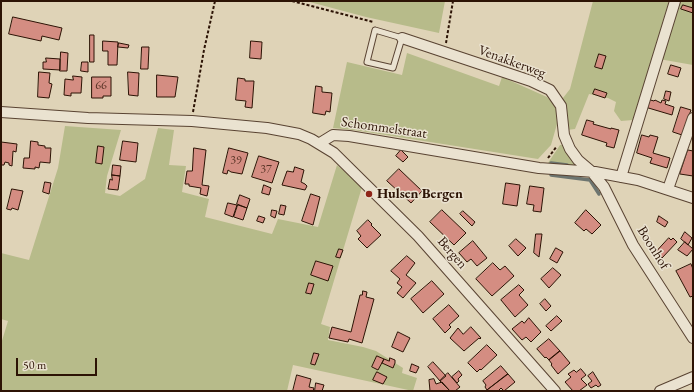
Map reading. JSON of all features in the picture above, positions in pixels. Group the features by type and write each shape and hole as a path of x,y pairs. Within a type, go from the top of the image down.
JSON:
{"street":[{"path":"621,177 674,1"},
{"name":"Venakkerweg","path":"402,38 531,81 550,90 561,106 564,135 570,149 578,160 591,171"},
{"path":"1,112 88,118 192,121 273,129 299,134 320,143"},
{"path":"668,189 693,118"},
{"name":"Schommelstraat","path":"320,143 332,135 349,136 539,168 591,171 638,180 693,198"},
{"name":"Bergen","path":"320,143 334,153 418,236 555,391"},
{"name":"Boonhof","path":"591,171 604,187 633,245 693,338"},
{"path":"660,391 682,386 693,377"}],"lane":[{"path":"375,30 402,38 393,68 367,62 375,30"}],"path":[{"path":"192,121 204,50 215,1"},
{"path":"292,1 374,22"},
{"path":"444,52 453,1"},
{"path":"539,168 553,153 564,135"}],"green space":[{"path":"306,1 445,1 439,33 366,17"},
{"path":"593,1 669,1 633,120 621,121 614,111 616,102 608,98 589,94 575,129 567,130 567,114 563,98 570,89"},
{"path":"678,1 693,1 693,65 659,59"},
{"path":"407,53 499,86 502,77 547,97 556,107 557,124 551,145 538,159 333,128 347,62 402,75"},
{"path":"65,126 121,130 107,176 105,193 120,196 145,179 158,128 174,130 169,165 186,166 182,192 209,199 205,217 272,234 278,219 318,227 337,165 362,187 321,324 330,327 328,340 376,351 403,368 402,373 417,378 413,391 293,365 287,391 1,391 1,344 8,321 1,319 1,253 29,260 58,168"},
{"path":"560,145 562,145 577,165 576,167 548,163"}],"building":[{"path":"683,5 693,8 693,13 681,9"},
{"path":"13,17 62,28 59,40 42,36 41,41 9,34"},
{"path":"90,35 94,35 94,62 90,62"},
{"path":"103,41 118,42 117,65 108,65 108,51 103,51"},
{"path":"251,41 262,42 261,59 250,58"},
{"path":"119,43 129,45 128,48 118,47"},
{"path":"142,47 149,47 148,69 141,69"},
{"path":"61,52 68,53 67,71 60,71"},
{"path":"599,54 606,56 602,69 595,67"},
{"path":"46,58 60,59 60,70 43,69 43,62 46,62"},
{"path":"82,62 88,62 88,72 81,71"},
{"path":"671,65 681,68 678,77 668,74"},
{"path":"39,72 50,73 49,83 52,84 49,98 38,97"},
{"path":"128,72 139,73 138,96 129,95"},
{"path":"157,75 178,77 175,97 157,97"},
{"path":"73,76 82,77 81,93 71,93 71,96 64,95 65,79 73,80"},
{"path":"92,77 111,77 111,96 92,98"},
{"path":"238,78 245,79 245,81 254,81 252,108 245,107 246,101 236,100"},
{"path":"316,86 322,87 322,92 332,93 330,112 326,111 325,115 313,113"},
{"path":"595,89 607,93 605,98 593,94"},
{"path":"666,91 671,92 669,101 664,99"},
{"path":"647,99 655,100 661,103 662,100 666,101 665,104 674,107 672,115 645,107"},
{"path":"681,107 691,110 682,135 673,132"},
{"path":"587,120 594,122 593,124 619,130 614,148 606,146 607,143 582,135"},
{"path":"642,135 658,137 653,153 670,158 667,168 650,163 652,158 637,153"},
{"path":"31,141 38,142 38,145 45,146 45,148 51,148 50,163 40,162 39,168 35,167 35,169 23,168 24,158 29,158"},
{"path":"123,141 138,143 136,162 120,160"},
{"path":"1,142 17,144 16,152 13,151 12,166 5,162 4,165 1,165"},
{"path":"98,146 104,147 102,164 96,163"},
{"path":"194,148 206,150 202,185 209,186 207,196 200,194 201,188 185,184 187,171 192,171"},
{"path":"229,148 248,153 242,174 228,170 227,174 223,173"},
{"path":"401,150 408,157 403,162 396,156"},
{"path":"688,150 693,151 693,176 680,174"},
{"path":"259,156 279,162 272,183 252,177"},
{"path":"113,165 121,166 120,176 112,175"},
{"path":"295,167 304,170 301,182 307,186 305,190 282,185 287,171 293,172"},
{"path":"399,169 422,191 411,203 387,181"},
{"path":"112,175 120,176 118,190 108,189 110,179 112,180"},
{"path":"45,182 51,183 49,194 43,192"},
{"path":"506,183 520,185 517,206 503,204"},
{"path":"264,185 271,188 269,195 262,193"},
{"path":"530,186 544,188 541,212 533,211 534,205 527,204"},
{"path":"12,189 23,191 18,210 12,208 11,210 7,209"},
{"path":"311,194 320,197 313,225 302,221"},
{"path":"240,195 250,199 247,208 237,204"},
{"path":"228,203 237,205 233,217 225,214"},
{"path":"238,205 247,208 243,220 234,217"},
{"path":"281,205 286,206 284,215 279,214"},
{"path":"272,210 277,211 275,218 271,216"},
{"path":"442,210 466,233 454,245 430,222"},
{"path":"586,210 601,225 592,234 586,229 584,231 575,223"},
{"path":"463,211 475,222 472,226 460,214"},
{"path":"259,216 265,218 263,223 257,221"},
{"path":"659,216 668,222 665,227 657,222"},
{"path":"368,220 381,235 367,248 358,239 361,236 357,231"},
{"path":"685,232 692,238 688,245 681,239"},
{"path":"536,234 542,234 539,257 534,253"},
{"path":"669,238 671,240 673,238 677,242 662,258 650,248 653,245 657,250"},
{"path":"516,239 526,248 518,256 509,246"},
{"path":"473,241 487,258 477,266 471,259 467,262 459,253"},
{"path":"685,242 693,249 687,256 678,250"},
{"path":"556,248 563,252 557,263 550,259"},
{"path":"339,249 343,250 340,258 336,257"},
{"path":"407,256 415,263 406,275 416,283 403,298 397,293 402,287 397,283 400,279 391,271"},
{"path":"316,261 333,266 328,281 311,275"},
{"path":"493,263 500,270 505,266 514,276 492,296 476,279"},
{"path":"691,264 693,269 693,296 690,297 676,271"},
{"path":"553,268 561,275 549,288 541,279"},
{"path":"432,281 444,294 423,313 411,299"},
{"path":"309,283 314,284 311,294 306,293"},
{"path":"519,285 524,290 519,295 528,305 515,317 501,300"},
{"path":"363,291 367,292 366,297 374,299 362,343 349,339 348,342 329,338 332,327 351,332 360,295 362,295"},
{"path":"545,299 551,306 546,311 540,304"},
{"path":"449,305 459,316 449,325 451,327 445,333 433,319"},
{"path":"557,316 562,321 551,331 546,326"},
{"path":"529,318 541,332 531,342 526,337 522,340 512,329 522,321 524,323"},
{"path":"471,327 481,338 479,338 464,351 450,338 458,328 463,334"},
{"path":"398,332 410,338 403,352 392,347"},
{"path":"549,339 560,351 549,360 546,357 545,358 537,349"},
{"path":"487,345 497,355 477,372 468,363"},
{"path":"560,351 570,363 558,374 549,360"},
{"path":"314,353 319,354 315,365 311,364"},
{"path":"377,356 384,359 378,370 372,367"},
{"path":"390,358 395,360 393,368 382,363 384,359 389,361"},
{"path":"433,362 446,376 440,381 428,367"},
{"path":"412,364 419,367 416,373 410,371"},
{"path":"501,366 508,374 487,390 483,381"},
{"path":"581,369 586,375 581,379 587,385 579,391 573,391 565,382 571,377 568,374 574,370 576,372"},
{"path":"459,371 462,375 458,379 459,381 457,383 452,377"},
{"path":"377,372 387,377 383,384 373,380"},
{"path":"593,372 601,385 598,387 596,385 591,388 588,384 592,381 588,376"},
{"path":"448,373 460,387 455,391 450,391 440,381"},
{"path":"508,374 515,382 504,391 501,388 498,391 486,391"},
{"path":"297,375 311,379 309,387 314,388 313,391 293,391"},
{"path":"434,379 436,384 442,382 450,391 430,391 429,380"},
{"path":"316,383 324,385 322,391 315,391"}],"waterway":[{"path":"551,163 567,165"},
{"path":"551,175 590,180 599,194"}],"place":[{"name":"Hulsen Bergen","path":"369,194"}]}
